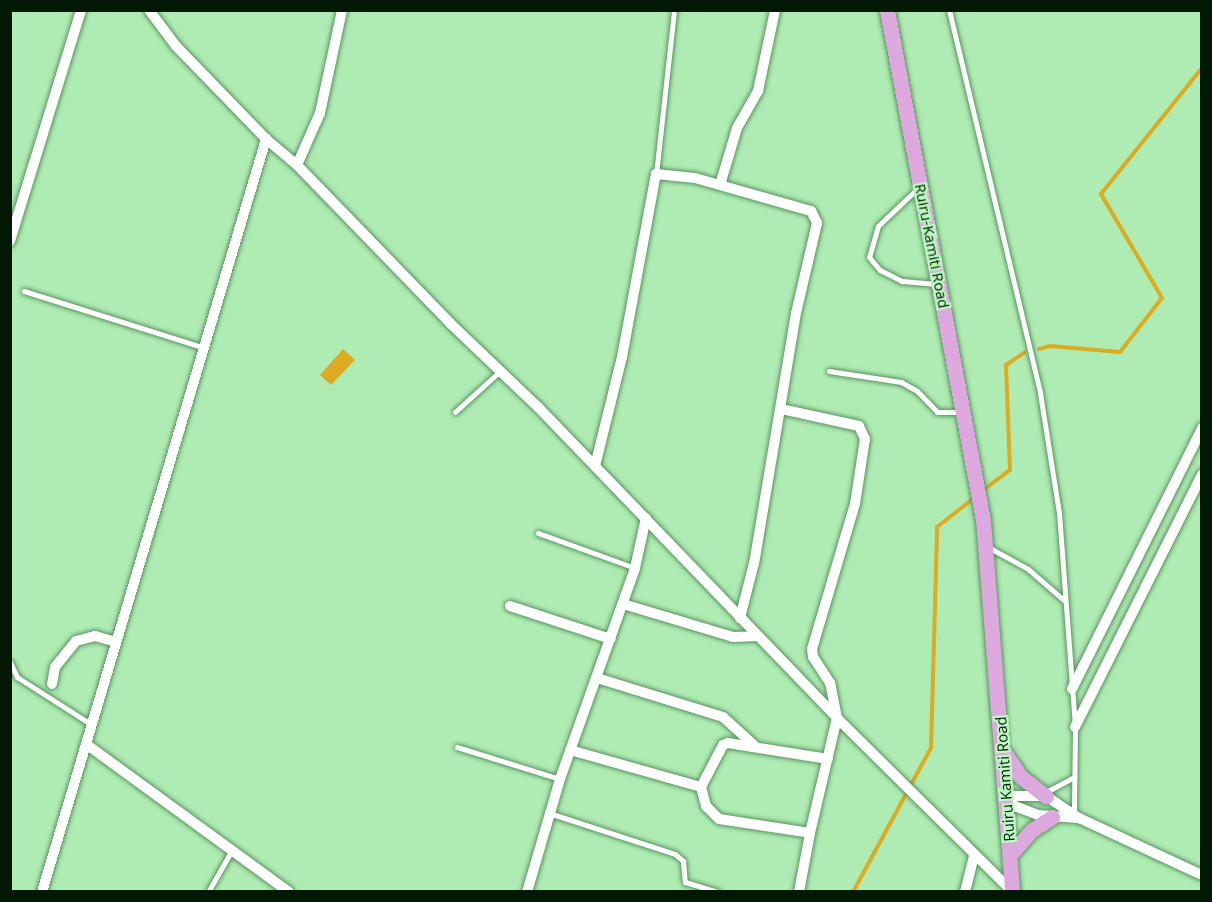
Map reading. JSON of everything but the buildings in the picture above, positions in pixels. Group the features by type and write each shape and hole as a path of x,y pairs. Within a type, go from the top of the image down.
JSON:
{"main road":[{"name":"Ruiru-Kamiti Road","path":"887,10 983,520"},
{"name":"Ruiru Kamiti Road","path":"983,520 1004,752 1010,855 1007,889"},
{"name":"Ruiru Kamiti Road","path":"996,667 995,760 1007,889"},
{"path":"1004,752 1020,776 1044,795"},
{"path":"1010,855 1021,840 1052,817"}],"street":[{"path":"12,233 81,10"},
{"path":"149,10 176,46 266,140 297,165 595,466 837,718 1007,889"},
{"path":"297,165 320,114 342,10"},
{"path":"720,185 737,128 758,91 775,10"},
{"path":"42,891 202,347 266,140"},
{"path":"595,466 622,357 656,174 720,185 815,214 817,223 796,313 782,409 754,563 740,618"},
{"path":"782,409 859,426 865,439 855,504 812,649 813,657 830,683 837,718 799,891"},
{"path":"1072,689 1202,428"},
{"path":"1075,727 1202,474"},
{"path":"531,890 560,779 635,568 646,518"},
{"path":"623,604 733,637 758,636"},
{"path":"510,606 611,639"},
{"path":"52,684 55,667 76,641 95,636 116,642"},
{"path":"597,678 723,717 755,746"},
{"path":"86,744 286,891"},
{"path":"810,833 719,819 706,806 701,787 723,745 755,746 828,759"},
{"path":"570,750 701,787"},
{"path":"1006,799 1044,795 1076,816 1202,875"},
{"path":"1006,799 1052,817 1076,816"},
{"path":"965,891 974,856"}],"lane":[{"path":"656,174 674,10"},
{"path":"949,10 1040,393 1059,513 1075,727 1076,816"},
{"path":"920,186 878,226 869,257 880,270 902,281 940,284"},
{"path":"24,291 202,347"},
{"path":"829,370 901,382 917,391 937,412 963,412"},
{"path":"454,412 500,371"},
{"path":"538,533 635,568"},
{"path":"987,546 1028,569 1065,601"},
{"path":"10,662 17,677 92,726"},
{"path":"457,747 560,779"},
{"path":"1044,795 1060,788 1074,777"},
{"path":"552,814 675,854 682,861 685,882 718,891"},
{"path":"208,891 232,850"}],"shaded area":[{"path":"343,349 355,360 331,385 320,375"}],"waterway":[{"path":"1039,349 1050,346 1120,352 1162,298 1101,194 1202,68"},
{"path":"982,491 1010,470 1006,365 1024,353"},
{"path":"853,892 931,748 937,527 974,498"}]}
